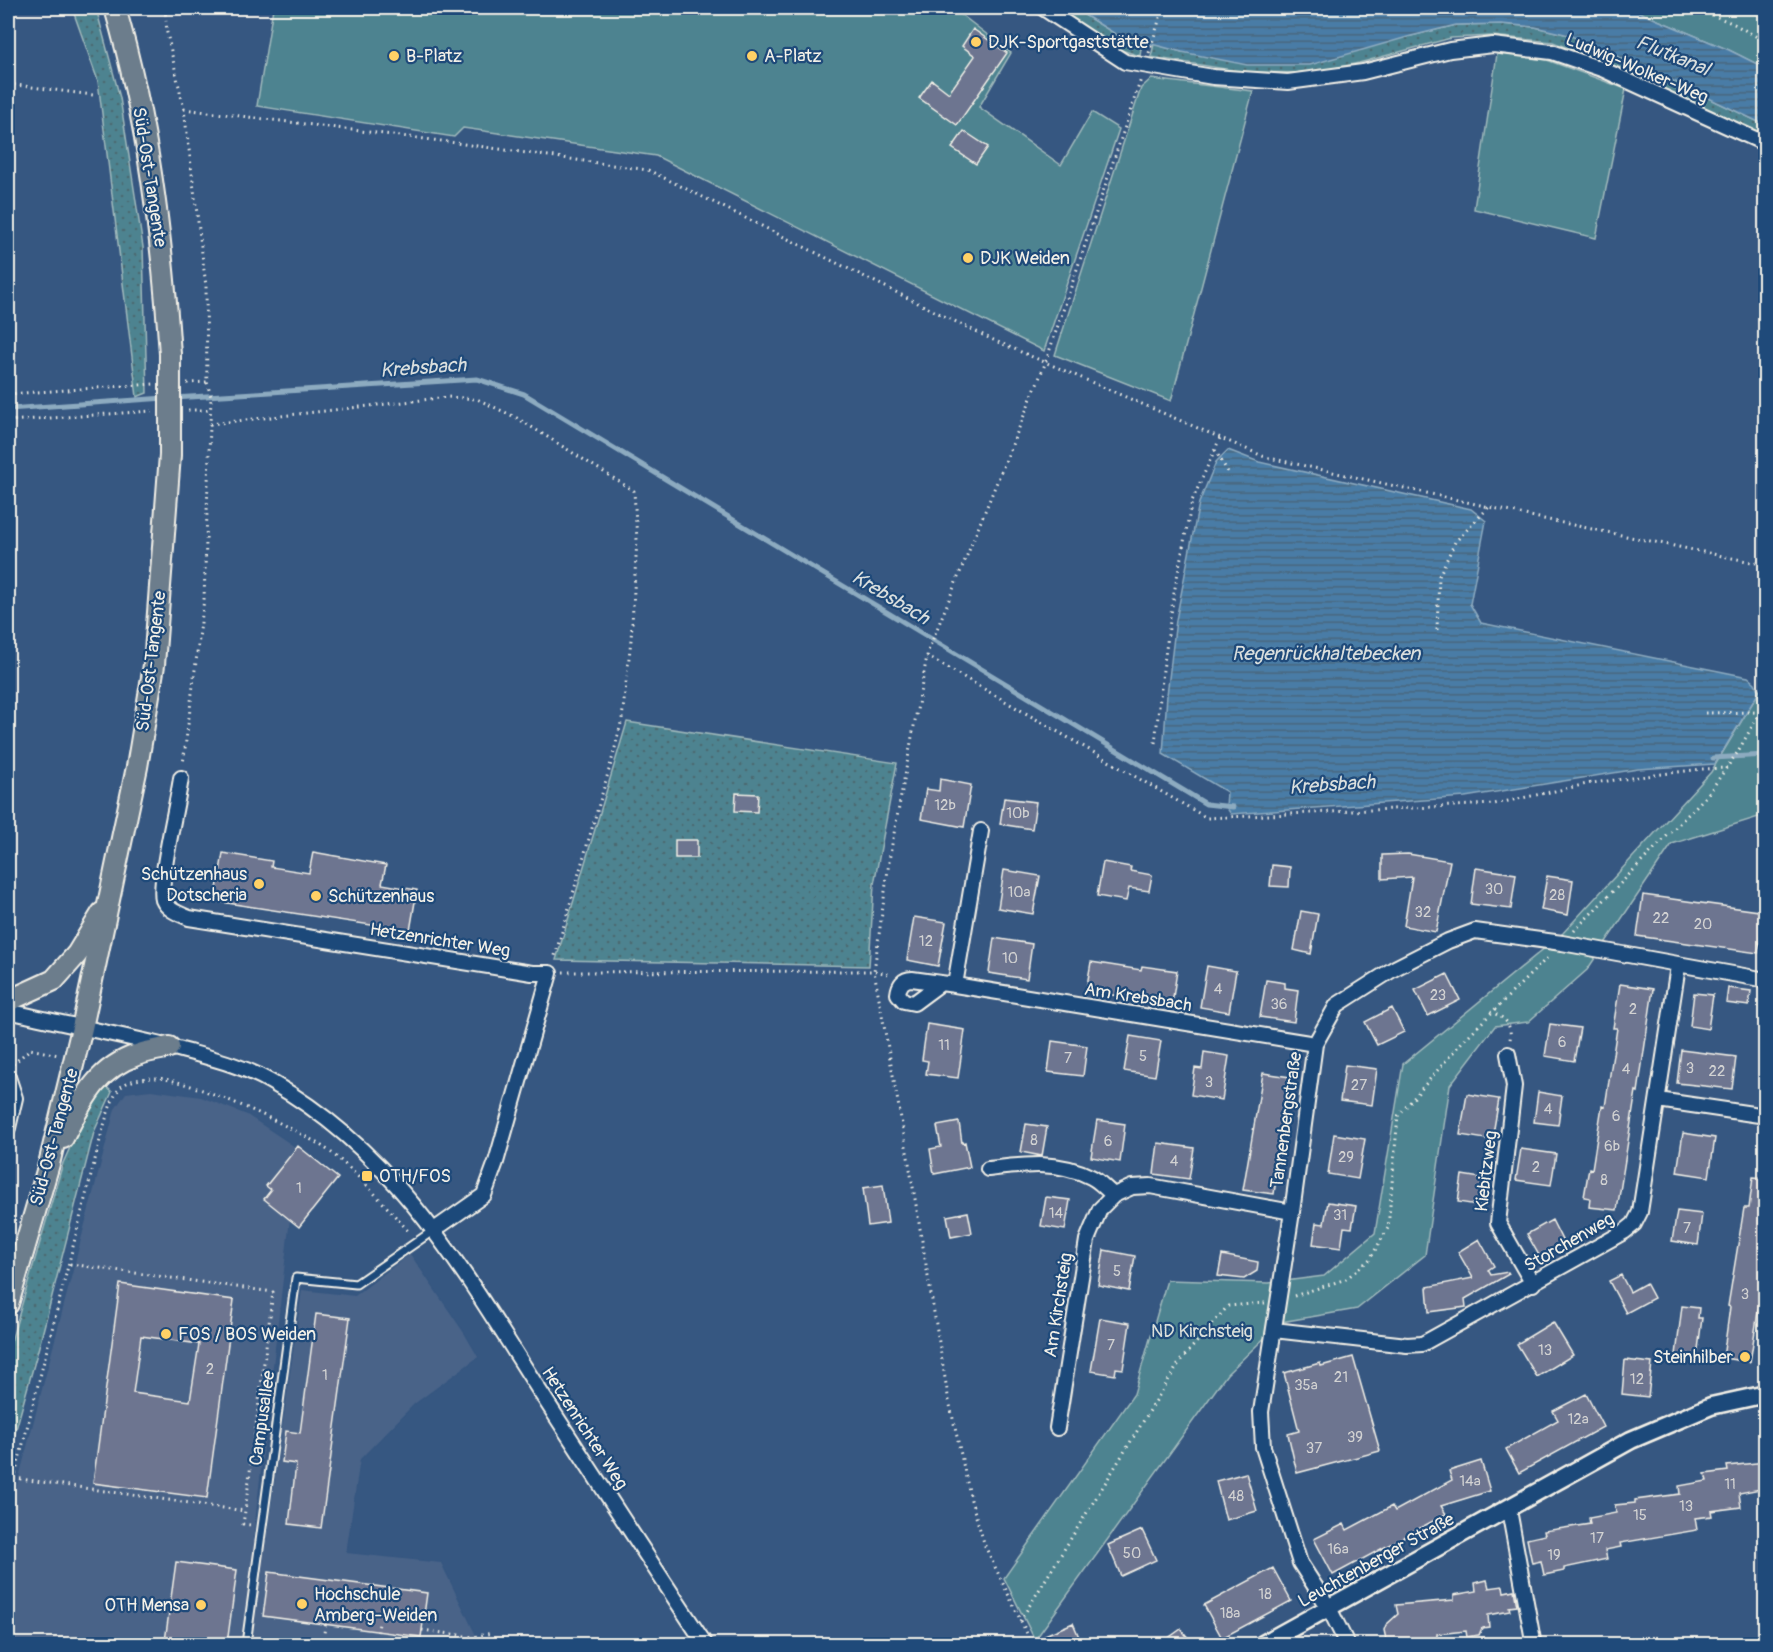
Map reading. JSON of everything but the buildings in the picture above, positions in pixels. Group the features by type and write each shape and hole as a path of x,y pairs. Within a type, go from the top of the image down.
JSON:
{"main road":[{"name":"Süd-Ost-Tangente","path":"8,1304 50,1164 82,1028 137,766 154,665 170,455 170,354 156,199 140,107 116,8"},
{"path":"8,1002 54,980 76,954 110,901"},
{"path":"50,1164 88,1090 104,1072 135,1055 169,1047"}],"street":[{"name":"Ludwig-Wolker-Weg","path":"1043,8 1125,63 1213,77 1288,82 1363,72 1450,50 1493,45 1552,52 1604,70 1766,144"},
{"name":"Hetzenrichter Weg","path":"181,778 162,882 163,900 170,910 189,918 532,973 550,973"},
{"name":"Am Krebsbach","path":"981,831 948,984 1315,1044"},
{"name":"Tannenbergstraße","path":"1347,1644 1329,1608 1300,1563 1263,1447 1261,1412 1315,1044 1337,1005 1395,968 1448,941 1476,931 1562,943 1678,966 1766,980"},
{"name":"Storchenweg","path":"1274,1330 1407,1345 1422,1344 1533,1284 1634,1224 1640,1212 1678,966"},
{"path":"434,1230 484,1195 496,1161 550,973"},
{"name":"Hetzenrichter Weg","path":"8,1011 169,1047 229,1063 271,1081 335,1125 370,1155 411,1199 469,1281 705,1644"},
{"name":"Kiebitzweg","path":"1508,1054 1514,1086 1498,1223 1533,1284"},
{"path":"8,1077 15,1098 8,1128"},
{"path":"1658,1100 1766,1116"},
{"path":"988,1169 1027,1164 1055,1165 1094,1178 1113,1195 1132,1187 1150,1186 1292,1212"},
{"name":"Am Kirchsteig","path":"1057,1428 1087,1240 1100,1209 1113,1195"},
{"name":"Leuchtenberger Straße","path":"1263,1644 1509,1510 1631,1440 1711,1406 1766,1394"},
{"path":"1509,1510 1534,1642"}],"lane":[{"name":"Campusallee","path":"246,1644 296,1278 356,1284 434,1230"}],"path":[{"path":"165,8 167,33 184,109 206,286 207,382 211,397 204,599 181,778"},
{"path":"1032,1644 985,1546 971,1500 948,1396 874,970 890,855 928,651 1045,364 1163,8"},
{"path":"1695,8 1734,24 1766,42"},
{"path":"8,84 93,95"},
{"path":"184,109 449,142 648,170 991,339 1265,457 1766,565"},
{"path":"179,383 207,382"},
{"path":"8,394 159,384"},
{"path":"210,424 448,397 477,399 517,418 634,491 637,540 635,585 632,640 622,719 550,973 874,970"},
{"path":"185,410 210,410"},
{"path":"8,421 158,411"},
{"path":"1155,743 1174,593 1192,501 1220,438"},
{"path":"1215,450 1229,474"},
{"path":"1437,630 1439,576 1455,542 1489,507"},
{"path":"927,656 1207,818 1494,804 1592,783 1726,768"},
{"path":"1574,931 1708,794 1737,753 1766,702"},
{"path":"1705,713 1760,712"},
{"path":"1490,1012 1504,1017 1511,1030 1508,1054"},
{"path":"8,1503 102,1132 111,1104 121,1087 141,1078 159,1078 186,1084 251,1110 302,1134 332,1153 412,1235 434,1230"},
{"path":"360,1181 367,1176"},
{"path":"70,1264 273,1292 243,1524 262,1527"},
{"path":"14,1478 245,1512"},
{"path":"322,1644 327,1616"},
{"path":"376,1644 379,1623"},
{"path":"422,1630 473,1637 492,1634"}],"shaded area":[{"name":"FOS / BOS Weiden","path":"151,1090 201,1097 247,1115 298,1149 253,1539 266,1541 302,1290 355,1296 410,1254 464,1333 478,1357 414,1404 360,1459 346,1553 441,1563 480,1644 8,1644 8,1520 115,1109 126,1093"}],"green space":[{"path":"72,8 96,8 120,98 143,247 147,393 137,397 98,81"},
{"name":"DJK Weiden","path":"273,8 959,8 959,13 1011,53 979,107 1061,165 1092,112 1119,129 1044,351 656,156 463,128 454,137 257,106"},
{"path":"1057,8 1073,8 1117,35 1142,41 1140,56 1112,47"},
{"path":"1629,8 1765,8 1765,68 1729,50"},
{"path":"1501,24 1535,27 1569,35 1667,78 1765,125 1765,137 1608,64 1553,42 1492,36 1451,38 1359,63 1310,73 1244,72 1151,57 1154,44 1182,52 1411,36 1456,25"},
{"path":"1497,54 1547,60 1626,89 1596,238 1474,209"},
{"path":"1151,79 1253,91 1171,401 1055,355 1141,88"},
{"name":"ND Kirchsteig","path":"1765,682 1765,815 1672,844 1587,970 1528,1022 1495,1026 1450,1085 1425,1255 1357,1309 1281,1322 1227,1374 1035,1640 1004,1578 1134,1394 1167,1280 1269,1283 1324,1276 1375,1233 1403,1064 1563,933 1711,772"},
{"path":"627,722 897,763 874,884 869,966 556,960"},
{"path":"100,1081 112,1092 94,1132 8,1458 8,1352 63,1163"}],"water":[{"name":"Flutkanal","path":"1073,8 1629,8 1729,50 1765,68 1765,125 1667,78 1569,35 1535,27 1501,24 1456,25 1310,65 1247,65 1182,52 1117,35"},
{"name":"Regenrückhaltebecken","path":"1228,450 1259,462 1471,509 1486,521 1470,604 1481,623 1748,677 1755,683 1759,692 1715,764 1638,769 1465,797 1231,814 1226,807 1227,792 1163,754 1176,620 1199,503 1216,462"}],"waterway":[{"name":"Krebsbach","path":"174,398 477,379 524,394 1206,804 1233,807"},
{"name":"Krebsbach","path":"8,409 165,398"},
{"name":"Krebsbach","path":"1713,758 1766,755"}],"place":[{"name":"DJK-Sportgaststätte","path":"976,42"},
{"name":"B-Platz","path":"394,56"},
{"name":"A-Platz","path":"752,56"},
{"name":"DJK Weiden","path":"968,258"},
{"name":"Schützenhaus Dotscheria","path":"259,884"},
{"name":"Schützenhaus","path":"316,896"},
{"name":"OTH/FOS","path":"367,1176"},
{"name":"FOS / BOS Weiden","path":"166,1334"},
{"name":"Steinhilber","path":"1745,1357"},
{"name":"Hochschule Amberg-Weiden","path":"302,1604"},
{"name":"OTH Mensa","path":"201,1605"}]}
